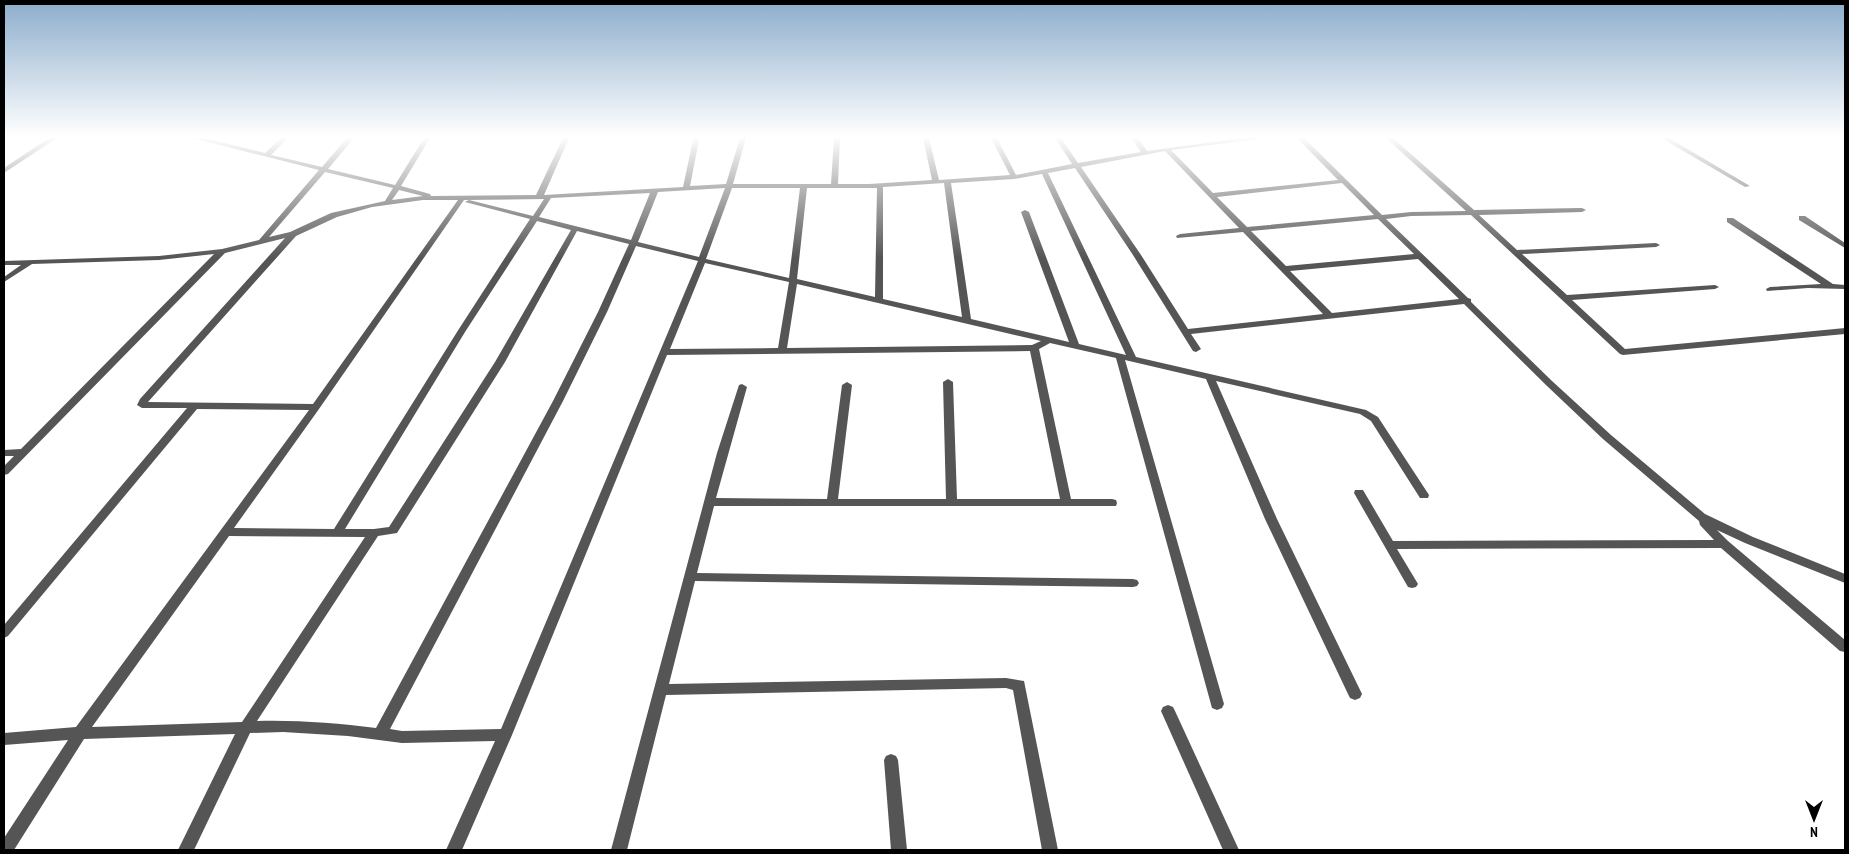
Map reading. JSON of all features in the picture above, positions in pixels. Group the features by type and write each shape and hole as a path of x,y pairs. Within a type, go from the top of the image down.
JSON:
{"street":[{"path":"262,241 317,178"},
{"path":"357,178 442,198"},
{"path":"387,203 402,178"},
{"path":"337,533 461,332 534,219 551,178"},
{"path":"686,189 688,178"},
{"path":"454,850 505,736 702,260 731,178"},
{"path":"834,186 835,178"},
{"path":"935,178 936,182"},
{"path":"4,263 158,258 222,251 293,234 334,215 372,205 423,198 458,199 544,196 729,186 880,185 1014,178"},
{"path":"1047,178 1133,360"},
{"path":"1084,178 1196,349"},
{"path":"1194,178 1330,316"},
{"path":"1341,178 1468,301 1549,383 1607,437 1701,517 1724,544 1845,647"},
{"path":"1434,178 1623,352 1845,332"},
{"path":"1734,178 1748,186"},
{"path":"947,181 967,321"},
{"path":"1211,195 1344,181"},
{"path":"879,300 880,185"},
{"path":"782,351 793,281 804,186"},
{"path":"380,734 586,348 635,244 655,190"},
{"path":"458,199 702,260 1363,412 1375,419 1424,495"},
{"path":"5,850 80,733 316,407 458,199"},
{"path":"1180,236 1380,216 1582,210"},
{"path":"1025,212 1075,346"},
{"path":"1802,218 1845,246"},
{"path":"1730,220 1830,286"},
{"path":"225,532 374,533 393,530 500,362 575,229"},
{"path":"293,234 142,405 316,407"},
{"path":"1515,252 1656,245"},
{"path":"4,472 222,251"},
{"path":"1283,269 1421,256"},
{"path":"4,280 30,263"},
{"path":"1566,298 1716,287"},
{"path":"1770,288 1845,287"},
{"path":"1184,332 1468,301"},
{"path":"663,352 1034,348 1048,340"},
{"path":"1034,348 1066,503"},
{"path":"1120,357 1217,704"},
{"path":"1210,378 1271,519 1355,694"},
{"path":"948,382 952,503"},
{"path":"832,503 847,385"},
{"path":"619,850 709,502 742,387"},
{"path":"4,633 193,407"},
{"path":"4,453 24,452"},
{"path":"1359,494 1412,584"},
{"path":"709,502 1112,503"},
{"path":"1701,517 1748,540 1845,579"},
{"path":"186,850 244,728 374,533"},
{"path":"1390,545 1724,544"},
{"path":"690,577 1133,582"},
{"path":"661,690 1006,683 1019,685 1050,850"},
{"path":"1168,712 1231,850"},
{"path":"4,739 80,733 283,726 348,730 402,737 505,736"},
{"path":"891,760 899,850"}]}
